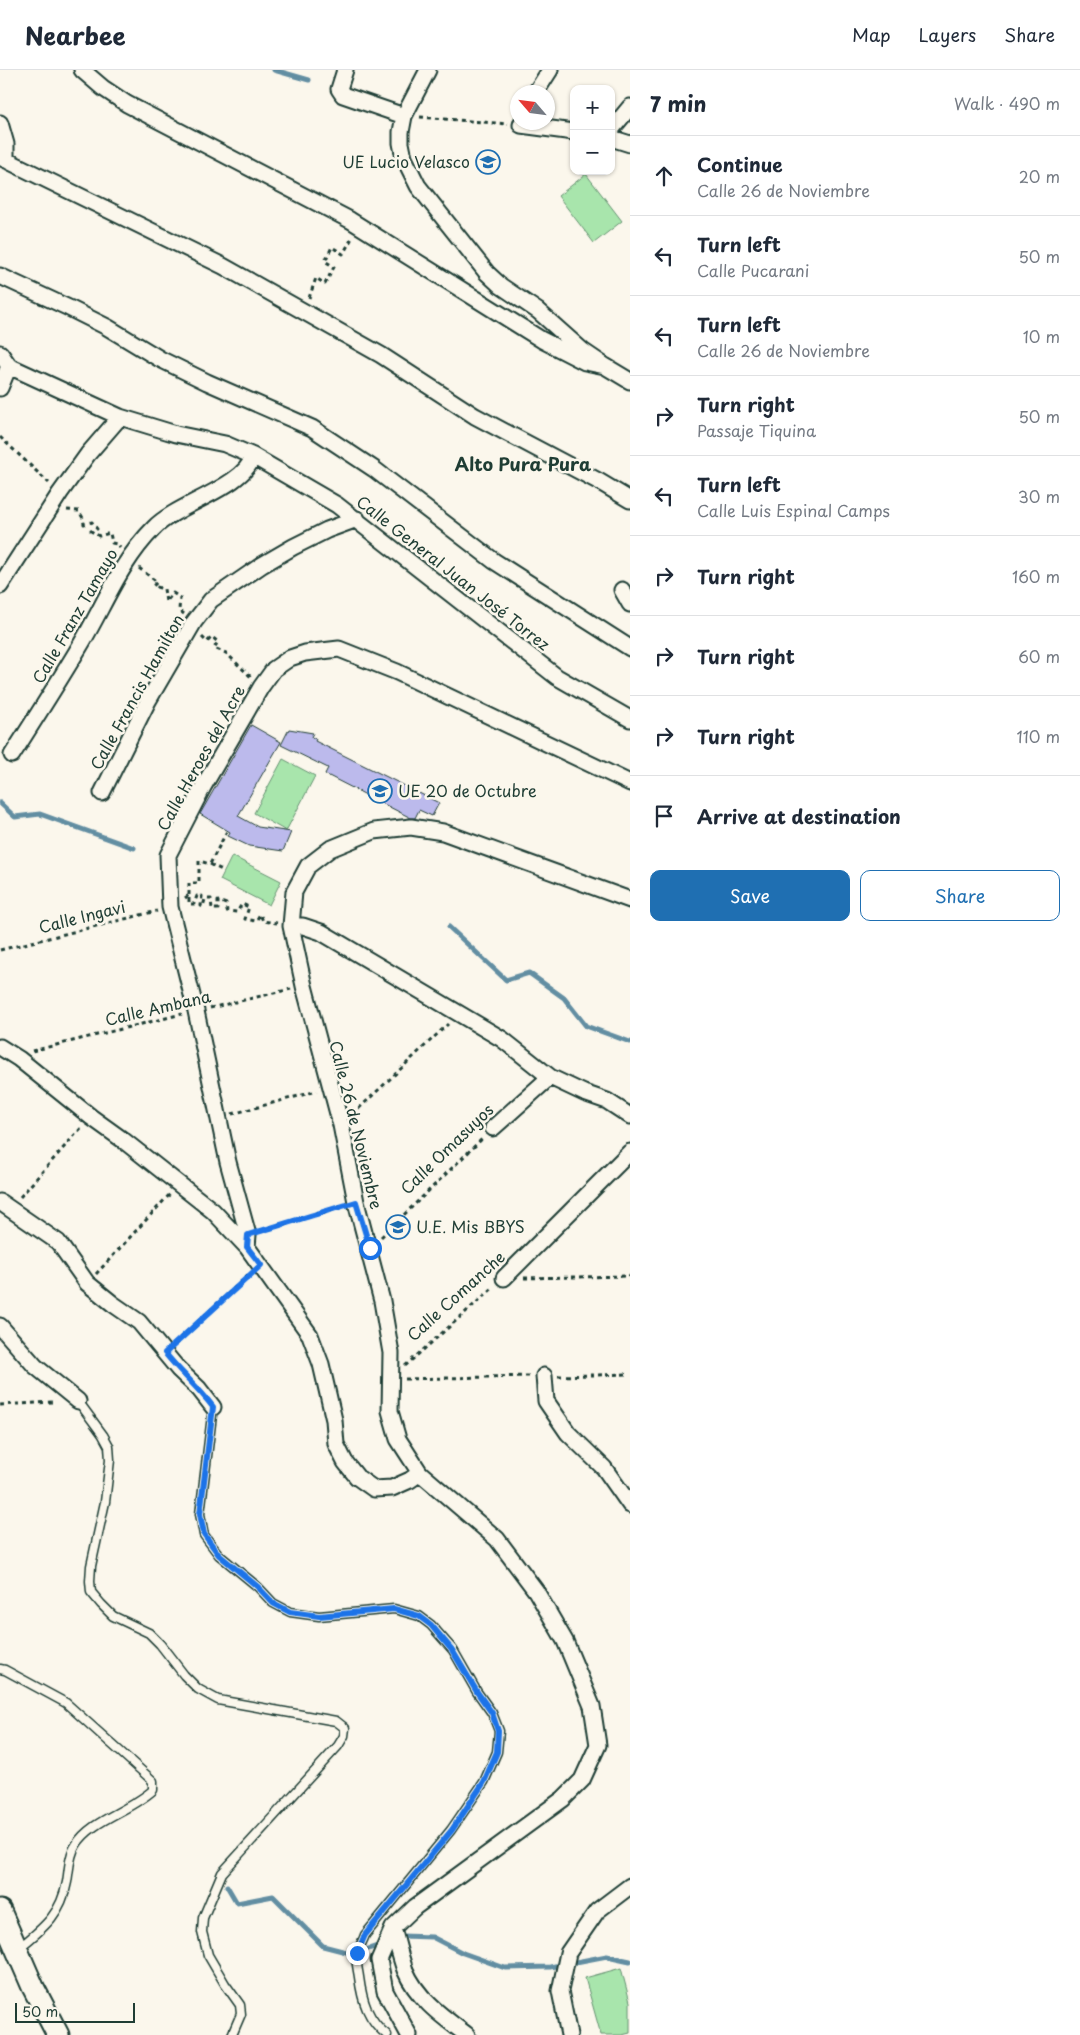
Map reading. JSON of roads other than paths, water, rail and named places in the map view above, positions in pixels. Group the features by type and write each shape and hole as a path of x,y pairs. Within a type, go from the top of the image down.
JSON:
{"street":[{"path":"82,70 126,104 350,220 542,340 585,362 605,366"},
{"path":"346,70 339,89 343,95 404,116"},
{"path":"428,70 404,116 401,143 410,174 487,273 501,286 538,311 583,351 630,381"},
{"path":"540,85 550,70"},
{"path":"615,125 630,107"},
{"path":"0,123 6,144 3,158 143,226 305,311 380,355 475,416 600,482 630,500"},
{"path":"555,129 570,131"},
{"path":"615,139 630,144"},
{"path":"0,276 69,308 160,359 207,382 312,428 374,469 494,561 630,648"},
{"path":"0,353 9,366 0,388"},
{"name":"Calle General Juan José Torrez","path":"9,366 120,417 176,434 225,444 253,456 316,491 357,519 556,677 630,719"},
{"path":"0,586 60,493 88,454 120,417"},
{"name":"Calle Franz Tamayo","path":"12,756 81,645 127,559 155,526 231,482 243,472 252,461 253,456"},
{"name":"Calle Francis Hamilton","path":"102,793 153,693 194,622 211,600 262,565 293,547 327,530 357,519"},
{"path":"622,590 630,604"},
{"name":"Calle Heroes del Acre","path":"248,1241 218,1118 196,1011 170,908 168,855 203,787 261,686 274,669 290,658 305,653 339,649 358,655 630,783"},
{"name":"Calle 26 de Noviembre","path":"393,1928 416,1906 563,1799 582,1780 598,1745 592,1706 565,1641 536,1591 497,1538 420,1473 398,1439 390,1412 392,1353 370,1248 356,1202 341,1125 304,986 291,926 294,892 308,866 330,849 374,831 411,827 443,832 630,900"},
{"path":"291,926 303,926 322,932 502,1039 550,1077 584,1093 608,1101 630,1116"},
{"path":"0,1047 19,1058 91,1118 123,1140 248,1241 261,1265 310,1335 321,1364 334,1420 336,1444 345,1462 357,1477 374,1489 392,1488 420,1473"},
{"name":"Calle Omasuyos","path":"493,1128 550,1077"},
{"name":"Calle Comanche","path":"504,1278 630,1152"},
{"path":"5,1206 58,1242 88,1283 112,1304 139,1322 213,1407"},
{"path":"0,1326 35,1366 78,1401"},
{"path":"544,1376 546,1400 568,1433 604,1468 630,1505"},
{"path":"569,2035 560,1991 568,1953 597,1910 630,1886"},
{"path":"0,1911 58,2035"},
{"path":"393,1928 379,1960 385,1991 409,2035"},
{"path":"393,1928 406,1971 419,1995 438,2014 467,2035"}],"lane":[{"path":"78,1401 104,1435 109,1446 110,1460 106,1502 91,1566 91,1592 113,1616 149,1633 198,1689 218,1700 336,1721 345,1728 344,1736 338,1746 222,1873 206,1911 202,1932 208,1955 240,2005 241,2014 232,2035"},
{"path":"213,1407 200,1514 204,1534 219,1555 258,1587 273,1603 290,1612 319,1616 394,1609 419,1616 431,1625 452,1650 492,1713 498,1731 497,1752 484,1782 452,1830 365,1935 357,1953 356,1962 361,1992 367,2011 374,2023 387,2035"},
{"path":"0,1669 66,1703 153,1781 152,1790 142,1800 85,1833 72,1851 62,1902 50,1922 18,1949"}],"waterway":[{"path":"274,70 309,80"},
{"path":"0,803 15,817 40,814 134,848"},
{"path":"449,927 506,980 529,973 564,998 586,1026 630,1042"},
{"path":"227,1886 237,1903 273,1896 323,1946 354,1954 383,1944"},
{"path":"398,1938 402,1936 432,1937 463,1953 505,1968 550,1967 607,1956 630,1961"}],"place":[{"name":"UE Lucio Velasco","path":"488,162"},
{"name":"UE 20 de Octubre","path":"380,791"},
{"name":"U.E. Mis BBYS","path":"398,1227"}],"district":[{"name":"Alto Pura Pura","path":"523,465"}]}
